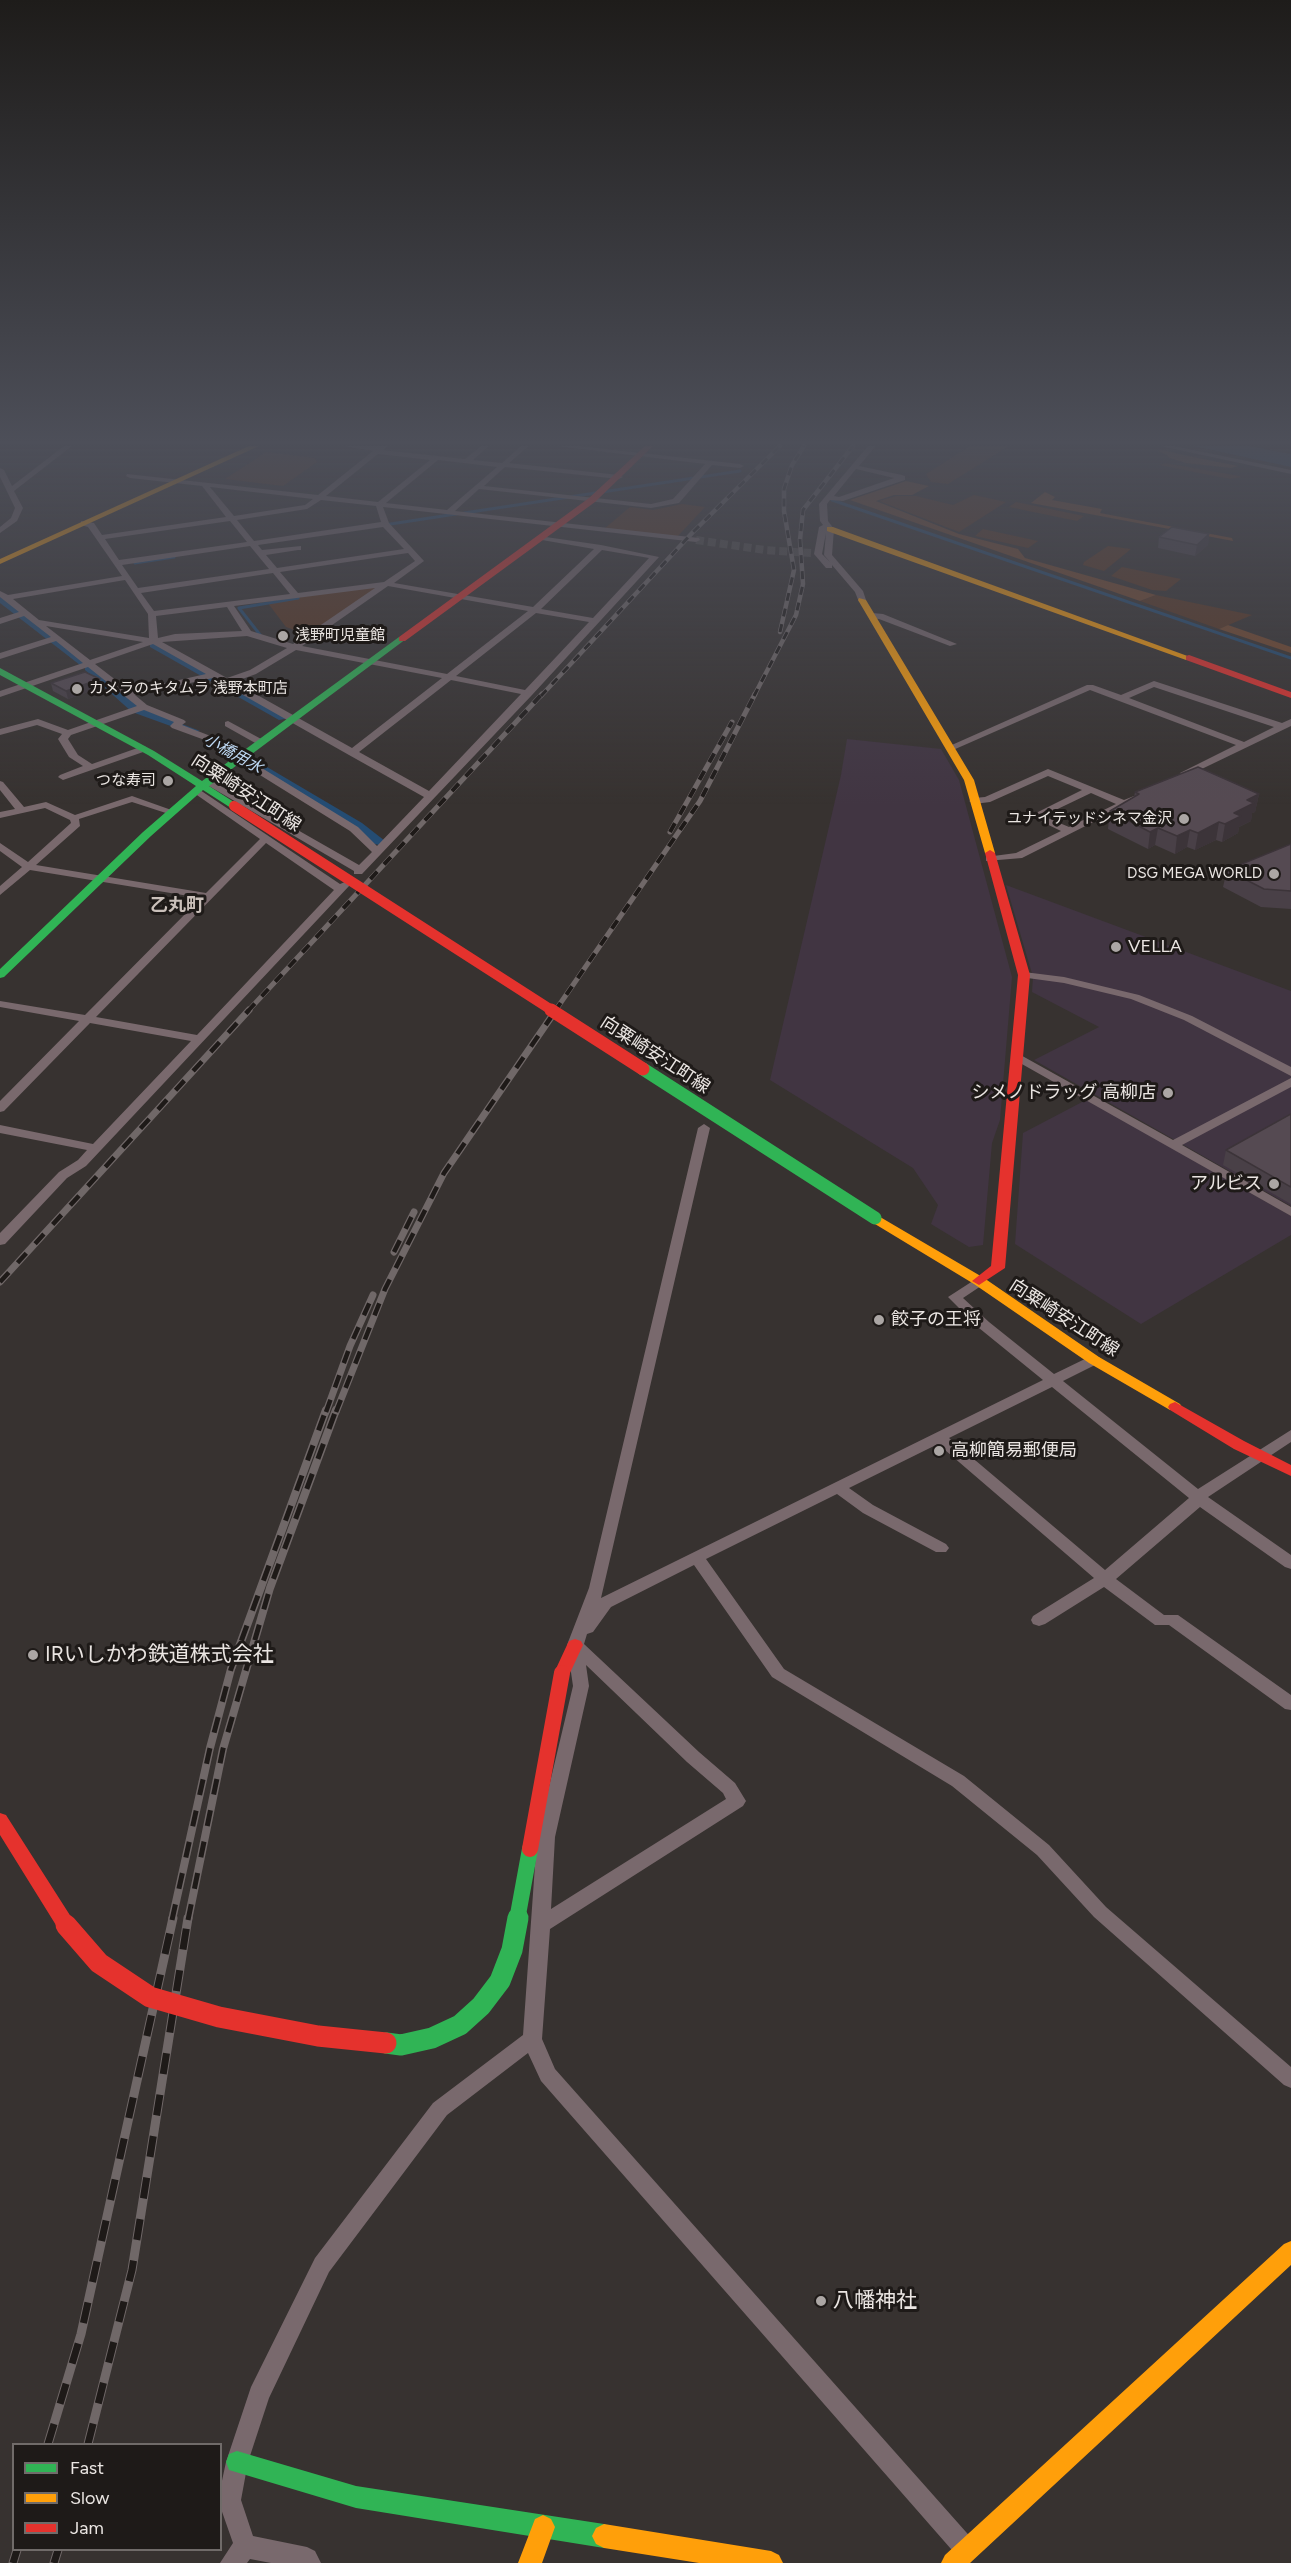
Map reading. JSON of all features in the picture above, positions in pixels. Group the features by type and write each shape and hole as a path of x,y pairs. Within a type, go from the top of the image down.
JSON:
{"street":[{"path":"118,566 152,614 154,641"},
{"path":"271,566 296,596"},
{"path":"135,591 298,566"},
{"path":"226,682 253,672 414,566"},
{"path":"0,975 202,786 503,566"},
{"path":"352,753 535,610 582,566"},
{"path":"202,786 359,871 647,566"},
{"path":"826,566 862,600"},
{"path":"837,566 859,591 862,600 969,780 1024,975 998,1268 955,1297 1052,1382 1197,1497 1291,1563"},
{"path":"938,566 1291,695"},
{"path":"4,596 125,578"},
{"path":"152,614 230,606 388,584 596,621"},
{"path":"4,596 144,707 181,722 175,726 205,737 354,829 377,851"},
{"path":"230,606 248,633"},
{"path":"0,621 26,613"},
{"path":"872,616 880,616 953,644"},
{"path":"35,621 154,641 430,796"},
{"path":"0,694 91,665 154,641 198,635 248,633 292,647 529,693"},
{"path":"0,656 57,638"},
{"name":"向粟崎安江町線","path":"0,671 143,748 875,1218 978,1281 1094,1360 1291,1471"},
{"path":"129,694 212,675"},
{"path":"1120,699 1154,684 1286,724"},
{"path":"950,748 1090,687 1244,745"},
{"path":"91,767 74,758 63,739 68,733 144,707"},
{"path":"0,732 38,722 68,733"},
{"path":"228,724 260,742"},
{"path":"1174,779 1286,724"},
{"path":"63,777 143,748"},
{"path":"974,801 987,800 1048,772 1124,804"},
{"path":"0,784 20,809"},
{"path":"0,1241 63,1175 82,1163 343,888 266,837 202,786"},
{"path":"1069,831 1035,816 1090,790"},
{"path":"990,859 1018,856 1144,794"},
{"path":"0,815 46,805 74,818 132,799 172,812"},
{"path":"0,892 76,824 74,818"},
{"path":"0,1108 266,837"},
{"path":"0,846 28,867 208,896"},
{"path":"1024,975 1064,980 1142,1000 1188,1018 1291,1072"},
{"path":"0,1004 200,1039"},
{"path":"1017,1056 1291,1212"},
{"path":"1174,1145 1291,1082"},
{"path":"0,1820 66,1925 99,1963 150,1996 219,2017 318,2036 401,2045 432,2038 460,2025 481,2006 500,1981 512,1950 562,1673 597,1588 704,1128"},
{"path":"0,1129 96,1148"},
{"path":"1094,1360 605,1603 575,1645 581,1686 546,1837 532,2039 548,2075 960,2556 1291,2251"},
{"path":"1039,1620 1105,1579 1194,1504 1197,1497 1291,1435"},
{"path":"939,1437 1105,1579 1161,1621 1172,1619 1291,1704"},
{"path":"838,1487 876,1514 942,1548"},
{"path":"698,1558 778,1673 958,1781 1042,1850 1100,1912 1291,2079"},
{"path":"541,1925 737,1801 729,1788 575,1645"},
{"path":"309,2563 307,2559 238,2555 230,2500 237,2462 259,2395 322,2265 440,2109 532,2039"},
{"path":"237,2462 357,2497 771,2563"},
{"path":"530,2563 543,2527"}],"shaded area":[{"path":"1038,566 1052,566 1156,595 1140,601"},
{"path":"1085,566 1111,566 1104,571"},
{"path":"1122,567 1181,579 1166,591 1152,590 1111,576"},
{"path":"376,586 378,588 308,635 286,627 267,602"},
{"path":"1156,595 1252,615 1219,629 1140,601"},
{"path":"1228,625 1291,647 1291,653 1219,629"},
{"path":"847,739 941,749 959,780 1012,977 1000,1120 992,1143 983,1245 969,1247 931,1224 938,1205 913,1168 770,1080 841,775"},
{"path":"1006,885 1291,991 1291,1206 1034,1060 1099,1027 1032,992 1033,977"},
{"path":"1084,1101 1090,1101 1291,1216 1291,1235 1141,1324 1015,1244 1023,1133"}],"building":[{"path":"85,672 100,679 66,691 51,683"},
{"name":"ユナイテッドシネマ金沢","path":"1198,767 1259,794 1247,800 1254,803 1234,813 1241,816 1225,824 1219,822 1198,833 1190,830 1177,836 1158,828 1150,832 1110,811 1139,794 1135,792"},
{"path":"1291,844 1291,891 1264,889 1227,870"},
{"name":"アルビス","path":"1291,1114 1291,1187 1226,1150"}],"waterway":[{"path":"1023,566 1291,658"},
{"name":"小橋用水","path":"0,598 19,613"},
{"path":"261,636 239,608 298,598"},
{"name":"小橋用水","path":"22,616 51,637"},
{"name":"小橋用水","path":"54,640 84,663"},
{"path":"154,645 283,718"},
{"name":"小橋用水","path":"89,668 136,710 194,731"},
{"name":"小橋用水","path":"246,759 379,841"}],"railway":[{"path":"541,696 662,566"},
{"path":"780,632 793,566"},
{"path":"754,696 796,615 803,584 802,566"},
{"path":"248,1011 542,694"},
{"path":"555,1011 700,801 755,694"},
{"path":"670,832 732,722"},
{"path":"0,1282 249,1010"},
{"path":"336,1412 385,1289 444,1173 556,1010"},
{"path":"394,1252 414,1212"},
{"path":"326,1412 350,1346 373,1295"},
{"path":"172,1920 210,1748 231,1669 326,1410"},
{"path":"188,1920 223,1749 270,1588 336,1410"},
{"path":"48,2443 81,2334 173,1918"},
{"path":"88,2443 132,2270 188,1918"},
{"path":"13,2563 17,2551"},
{"path":"54,2563 58,2551"}],"traffic: fast":[{"path":"0,975 147,834 207,782 402,639"},
{"path":"0,671 151,753 234,806"},
{"path":"643,1069 875,1218"},
{"path":"386,2043 401,2045 432,2038 460,2025 481,2006 500,1981 512,1950 530,1849"},
{"path":"237,2462 356,2497 604,2536"}],"traffic: slow":[{"path":"932,566 1189,658"},
{"path":"862,600 969,780 990,853"},
{"path":"875,1218 979,1281 1094,1360 1175,1407"},
{"path":"953,2563 1291,2251"},
{"path":"530,2563 543,2527"},
{"path":"604,2536 771,2563"}],"traffic: jam":[{"path":"402,639 502,566"},
{"path":"1189,658 1291,695"},
{"path":"234,806 643,1069"},
{"path":"979,1281 998,1268 1024,975 990,853"},
{"path":"1175,1407 1239,1445 1291,1471"},
{"path":"562,1673 575,1645"},
{"path":"530,1849 562,1673"},
{"path":"0,1820 66,1925"},
{"path":"66,1925 99,1963 150,1997 219,2017 318,2036 386,2043"}],"place":[{"name":"浅野町児童館","path":"283,636"},
{"name":"カメラのキタムラ 浅野本町店","path":"77,689"},
{"name":"つな寿司","path":"168,781"},
{"name":"ユナイテッドシネマ金沢","path":"1184,819"},
{"name":"DSG MEGA WORLD","path":"1274,874"},
{"name":"VELLA","path":"1116,947"},
{"name":"シメノドラッグ 高柳店","path":"1168,1093"},
{"name":"アルビス","path":"1274,1184"},
{"name":"餃子の王将","path":"879,1320"},
{"name":"高柳簡易郵便局","path":"939,1451"},
{"name":"IRいしかわ鉄道株式会社","path":"33,1655"},
{"name":"八幡神社","path":"821,2301"}],"district":[{"name":"乙丸町","path":"177,906"}]}
